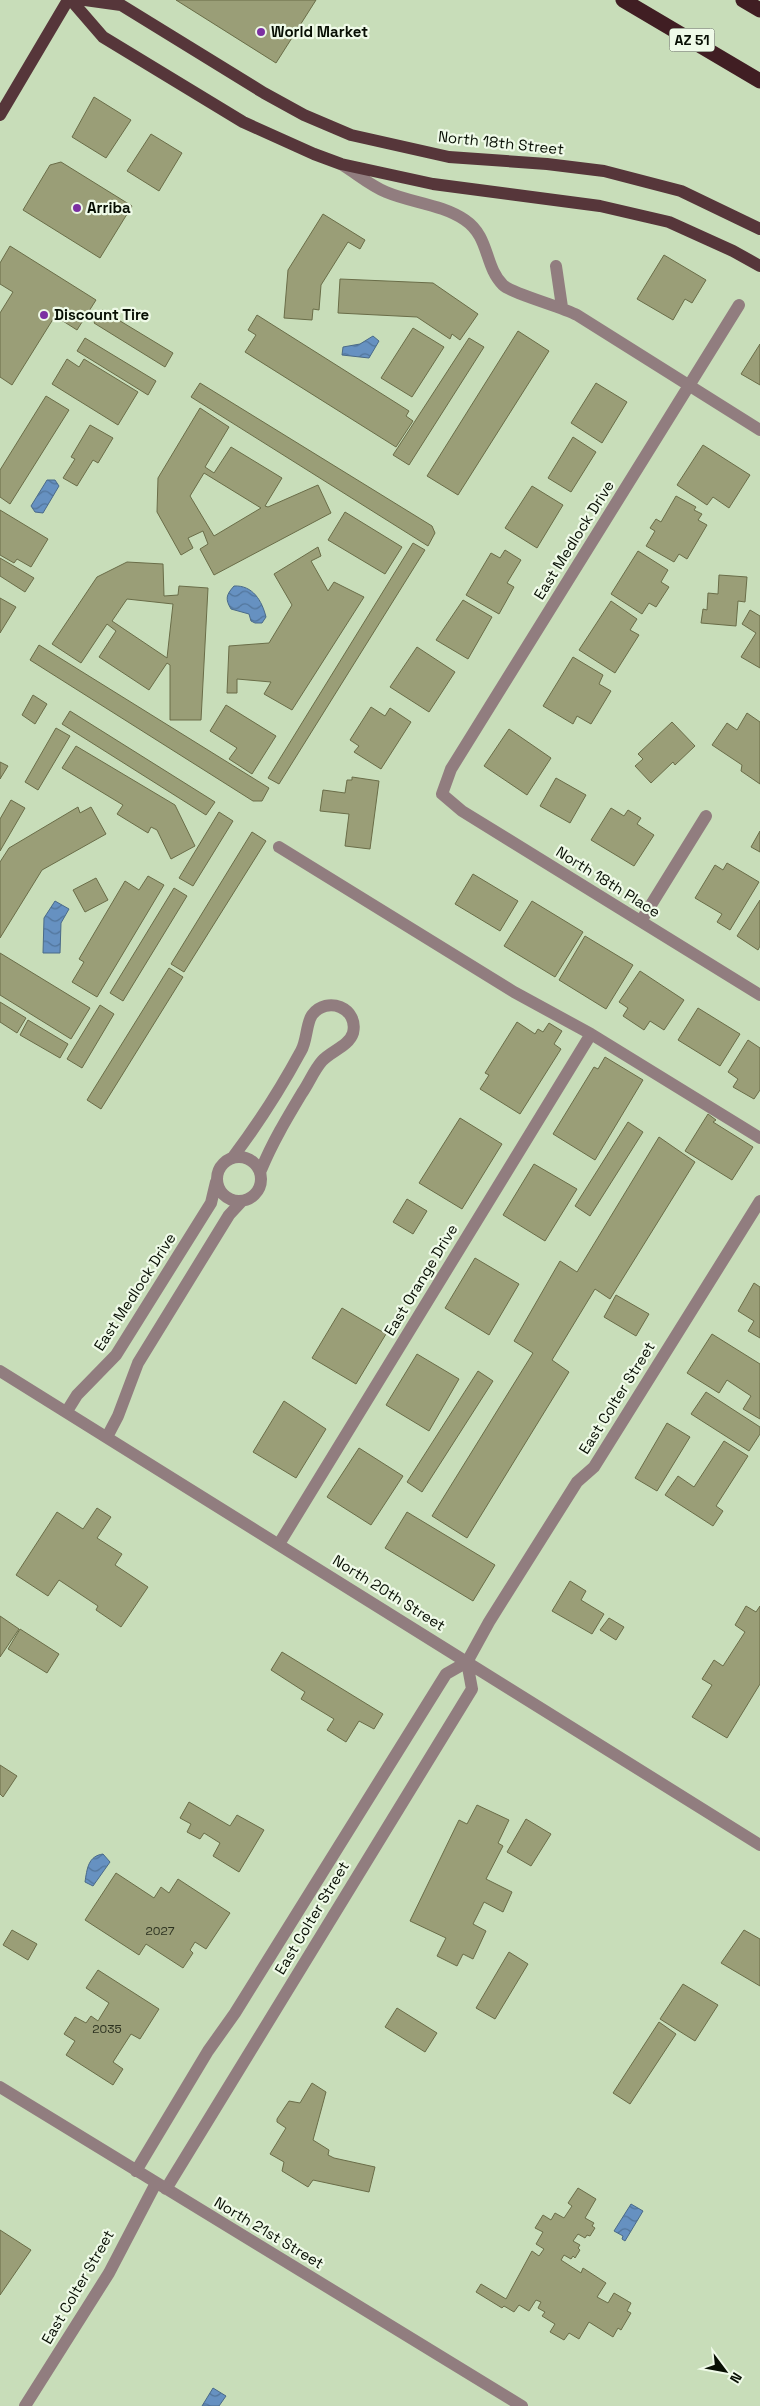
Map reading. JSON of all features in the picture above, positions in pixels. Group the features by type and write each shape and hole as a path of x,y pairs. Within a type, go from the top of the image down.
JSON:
{"highway":[{"name":"AZ 51","path":"623,0 760,81"},
{"path":"744,0 760,10"}],"main road":[{"path":"0,114 69,0 103,36 243,122 314,154 341,164 433,184 600,206 669,222 733,251 760,266"},
{"name":"North 18th Street","path":"85,0 121,5 264,93 304,114 351,135 449,157 547,164 604,171 681,191 760,228"}],"street":[{"path":"341,164 386,192 454,213 468,222 479,234 495,275 504,286 562,307 760,430"},
{"path":"556,266 562,307"},
{"name":"East Medlock Drive","path":"442,794 451,769 739,305"},
{"name":"North 18th Place","path":"442,794 462,811 760,995"},
{"path":"641,921 706,816"},
{"path":"279,847 514,992 591,1034 760,1138"},
{"name":"East Medlock Drive","path":"66,1411 77,1395 116,1355 211,1203 220,1167 224,1161 233,1157 251,1133 302,1049 310,1018 317,1009 328,1004 339,1005 349,1012 354,1023 352,1035 345,1044 334,1049 322,1062 272,1144 261,1170 258,1190 254,1195 242,1201 229,1215 138,1363 118,1416 107,1437"},
{"name":"East Orange Drive","path":"279,1544 591,1034"},
{"path":"233,1157 245,1157 252,1160 261,1170"},
{"path":"216,1182 223,1194 235,1201 242,1201"},
{"name":"East Colter Street","path":"136,2171 208,2051 235,2013 446,1674 468,1662 488,1622 577,1482 594,1467 760,1201"},
{"name":"North 20th Street","path":"0,1371 760,1845"},
{"name":"East Colter Street","path":"25,2406 472,1689 468,1662"},
{"name":"North 21st Street","path":"0,2087 522,2406"}],"water":[{"path":"373,336 379,341 369,358 342,355 343,347 360,344"},
{"path":"47,480 55,480 59,486 43,513 35,512 31,506"},
{"path":"234,586 246,588 256,595 266,617 262,623 255,623 251,621 249,614 231,609 227,597"},
{"path":"55,901 69,909 61,923 60,953 43,953 44,918"},
{"path":"103,1854 110,1862 93,1886 85,1882 89,1864 94,1857"},
{"path":"631,2204 643,2211 625,2241 622,2239 623,2236 614,2231"},
{"path":"213,2388 226,2396 219,2406 202,2406"}],"building":[{"name":"World Market","path":"176,0 316,0 276,63"},
{"path":"94,97 131,120 106,158 72,137"},
{"path":"151,134 182,153 159,191 127,171"},
{"name":"Arriba","path":"61,162 132,206 100,258 23,210 50,165"},
{"path":"323,214 365,240 360,249 348,242 321,285 319,310 313,309 312,320 284,318 288,270"},
{"name":"Discount Tire","path":"10,246 96,300 77,330 55,316 12,385 0,377 0,313 13,292 0,284 0,263"},
{"path":"664,255 706,280 692,303 685,299 673,320 637,299"},
{"path":"340,279 433,283 478,314 460,340 452,334 450,339 417,317 338,313"},
{"path":"102,310 173,353 165,367 94,323"},
{"path":"257,315 409,411 406,416 413,421 396,447 245,352 256,335 248,330"},
{"path":"413,328 444,347 412,397 381,378"},
{"path":"518,331 549,351 458,495 427,476"},
{"path":"85,338 156,381 148,395 77,351"},
{"path":"469,338 484,347 409,465 393,455"},
{"path":"760,344 760,385 741,374"},
{"path":"67,359 79,367 84,359 138,392 118,425 52,384"},
{"path":"200,383 432,526 435,533 428,546 191,397"},
{"path":"596,383 627,402 602,443 571,423"},
{"path":"46,396 69,410 10,504 0,497 0,470"},
{"path":"200,408 229,427 205,467 214,473 231,447 282,478 265,506 268,507 318,485 331,513 214,575 200,549 208,544 203,531 188,538 193,548 181,555 157,512 158,478","holes":["204,473 261,508 214,536 190,496"]},
{"path":"90,425 113,438 98,463 93,460 77,486 63,478 75,459 71,457"},
{"path":"573,437 596,452 571,492 548,478"},
{"path":"703,445 750,475 729,508 713,497 707,505 677,485"},
{"path":"532,486 563,505 537,548 505,528"},
{"path":"676,496 696,507 694,510 702,514 698,520 707,525 687,559 679,554 674,562 646,546 655,531 650,528 656,519 661,522"},
{"path":"0,510 48,539 31,567 17,559 14,563 0,555"},
{"path":"345,512 402,547 385,574 328,540"},
{"path":"413,543 425,550 279,784 268,778"},
{"path":"318,547 321,556 311,561 328,591 334,582 364,597 292,710 264,694 271,682 237,679 237,693 227,693 229,646 269,643 292,605 274,574"},
{"path":"505,550 521,560 507,583 514,587 499,614 466,595 491,553 500,558"},
{"path":"638,551 668,570 661,582 669,587 656,607 649,603 642,614 611,594"},
{"path":"0,558 34,578 25,592 0,576"},
{"path":"127,562 163,564 164,596 178,595 179,586 208,588 201,720 170,720 170,665 167,663 149,690 99,657 116,631 107,624 81,663 52,644 97,577","holes":["127,599 173,604 167,658 112,621"]},
{"path":"719,575 747,577 745,602 738,601 736,626 701,623 703,609 707,610 708,593 718,594"},
{"path":"0,598 16,607 0,633"},
{"path":"463,600 492,617 468,659 436,640"},
{"path":"611,601 637,619 630,630 639,635 615,673 579,650"},
{"path":"750,610 760,616 760,668 741,657 756,633 742,624"},
{"path":"39,645 269,788 262,801 253,801 30,660"},
{"path":"417,647 455,672 429,712 390,687"},
{"path":"573,657 603,675 599,684 611,691 591,724 577,716 573,724 543,706"},
{"path":"33,695 47,704 35,724 22,715"},
{"path":"226,705 276,736 252,774 229,759 237,748 210,731"},
{"path":"371,707 385,716 390,708 411,722 381,769 354,752 359,746 350,740"},
{"path":"70,711 215,802 206,815 62,724"},
{"path":"747,713 760,722 760,784 741,771 742,765 712,745 727,723 737,730"},
{"path":"672,722 695,746 675,765 673,762 651,783 635,766 643,759 638,754"},
{"path":"56,728 70,736 38,790 25,782"},
{"path":"509,729 551,758 527,795 484,766"},
{"path":"76,746 175,805 195,846 171,859 157,830 151,827 148,833 117,814 123,805 62,768"},
{"path":"0,762 8,766 0,779"},
{"path":"352,777 379,781 370,849 345,846 349,814 320,811 323,790 345,793 347,780 352,780"},
{"path":"556,778 586,795 570,823 540,806"},
{"path":"11,800 25,808 0,851 0,819"},
{"path":"78,807 80,813 91,807 106,834 42,870 0,938 0,862 9,848"},
{"path":"611,808 624,816 628,810 641,818 637,824 654,835 634,866 591,840"},
{"path":"219,812 233,821 193,886 179,878"},
{"path":"760,831 760,852 751,847"},
{"path":"252,832 266,841 184,972 171,964"},
{"path":"727,863 759,882 730,930 717,922 722,914 695,898 715,865 723,870"},
{"path":"473,874 518,901 500,931 455,904"},
{"path":"148,876 164,885 97,997 72,982 84,962 79,959 125,881 139,890"},
{"path":"96,878 108,900 85,912 73,890"},
{"path":"174,888 187,896 123,1001 110,993"},
{"path":"760,900 760,946 758,950 737,936"},
{"path":"532,901 583,932 555,977 504,946"},
{"path":"585,936 633,965 606,1009 559,980"},
{"path":"0,953 90,1008 71,1039 0,995"},
{"path":"169,968 183,977 101,1109 87,1100"},
{"path":"640,971 684,1000 664,1030 650,1021 644,1030 623,1016 628,1008 619,1002"},
{"path":"0,1002 26,1018 17,1033 0,1022"},
{"path":"100,1005 114,1014 82,1068 67,1059"},
{"path":"698,1008 740,1034 720,1066 678,1040"},
{"path":"28,1020 68,1044 60,1058 20,1035"},
{"path":"517,1022 535,1034 538,1029 543,1032 549,1023 562,1031 554,1044 561,1049 520,1114 480,1089 489,1075 485,1073"},
{"path":"748,1040 760,1048 760,1090 754,1099 733,1087 738,1079 728,1072"},
{"path":"605,1057 643,1080 595,1160 553,1134 594,1067 598,1069"},
{"path":"708,1114 716,1120 713,1122 753,1147 732,1180 685,1151"},
{"path":"460,1118 502,1144 462,1209 419,1183"},
{"path":"628,1122 643,1132 590,1216 575,1206"},
{"path":"659,1137 695,1162 610,1299 595,1289 552,1360 569,1372 467,1538 432,1516 533,1353 514,1341 560,1261 577,1272"},
{"path":"534,1164 577,1189 545,1241 503,1215"},
{"path":"407,1199 427,1211 413,1234 393,1222"},
{"path":"475,1258 519,1284 489,1335 445,1308"},
{"path":"754,1283 760,1287 760,1338 748,1331 754,1321 738,1311"},
{"path":"616,1295 649,1314 636,1336 604,1317"},
{"path":"342,1308 386,1334 356,1384 312,1358"},
{"path":"712,1334 760,1364 760,1419 743,1409 751,1396 727,1380 719,1393 687,1373"},
{"path":"417,1354 459,1379 429,1431 386,1405"},
{"path":"478,1371 493,1381 422,1492 407,1482"},
{"path":"706,1392 760,1427 760,1434 749,1451 691,1414"},
{"path":"284,1401 326,1429 296,1478 253,1452"},
{"path":"667,1423 690,1437 657,1491 635,1478"},
{"path":"724,1441 748,1456 716,1506 723,1511 713,1526 665,1495 678,1476 694,1487"},
{"path":"359,1448 403,1476 371,1525 327,1497"},
{"path":"97,1508 111,1517 97,1538 122,1554 115,1565 148,1587 121,1627 96,1610 98,1606 59,1580 48,1596 16,1575 57,1512 83,1529"},
{"path":"407,1512 495,1565 473,1601 385,1548"},
{"path":"570,1581 586,1591 581,1600 604,1614 592,1634 552,1611"},
{"path":"746,1606 756,1612 760,1606 760,1684 727,1738 692,1717 712,1685 702,1679 714,1660 723,1666 745,1632 735,1625"},
{"path":"0,1616 19,1629 0,1657"},
{"path":"609,1618 624,1627 616,1640 600,1630"},
{"path":"20,1629 59,1654 47,1673 8,1649"},
{"path":"282,1652 383,1714 374,1729 359,1721 346,1742 327,1730 334,1719 301,1699 305,1692 271,1670"},
{"path":"0,1765 17,1776 3,1797 0,1794"},
{"path":"189,1802 230,1826 237,1815 264,1830 239,1872 213,1856 220,1843 204,1833 200,1839 187,1832 191,1824 180,1818"},
{"path":"477,1805 509,1820 498,1843 503,1846 486,1879 512,1892 503,1912 484,1902 473,1924 486,1931 473,1959 463,1954 457,1966 437,1956 446,1938 410,1921 459,1820 467,1824"},
{"path":"526,1819 551,1834 531,1866 507,1852"},
{"path":"116,1873 154,1898 161,1887 169,1893 178,1879 230,1913 206,1949 195,1942 190,1950 193,1953 183,1968 146,1944 139,1955 85,1920"},
{"path":"12,1930 37,1944 28,1960 3,1945"},
{"path":"744,1930 760,1939 760,1986 721,1963"},
{"path":"509,1952 528,1964 495,2019 476,2008"},
{"path":"98,1970 159,2009 140,2039 131,2034 113,2062 123,2069 113,2085 66,2055 75,2041 64,2034 75,2017 86,2023 91,2016 98,2021 109,2003 86,1988"},
{"path":"683,1984 718,2005 695,2041 660,2019"},
{"path":"397,2008 437,2033 425,2052 385,2027"},
{"path":"659,2022 676,2034 630,2104 613,2093"},
{"path":"312,2083 326,2092 313,2140 329,2150 328,2155 334,2158 375,2167 369,2192 313,2180 308,2187 282,2171 284,2162 270,2154 286,2128 277,2122 277,2119 289,2101 300,2103"},
{"path":"578,2188 596,2199 585,2218 594,2223 592,2226 595,2228 590,2236 587,2235 585,2238 578,2234 573,2241 580,2245 578,2248 580,2250 575,2258 573,2256 571,2259 564,2255 561,2260 581,2273 583,2268 606,2283 597,2297 608,2303 614,2293 631,2303 627,2311 631,2313 621,2330 618,2328 613,2337 589,2322 579,2339 569,2333 564,2340 550,2332 555,2324 542,2316 545,2312 538,2308 541,2302 536,2300 529,2311 519,2305 514,2312 504,2306 502,2308 476,2292 481,2284 506,2299 532,2251 539,2256 544,2249 536,2244 543,2232 535,2228 543,2215 551,2220 555,2213 564,2218 572,2206 568,2203"},
{"path":"0,2230 31,2250 0,2295"}],"place":[{"name":"World Market","path":"261,32"},
{"name":"Arriba","path":"77,208"},
{"name":"Discount Tire","path":"44,315"}]}
